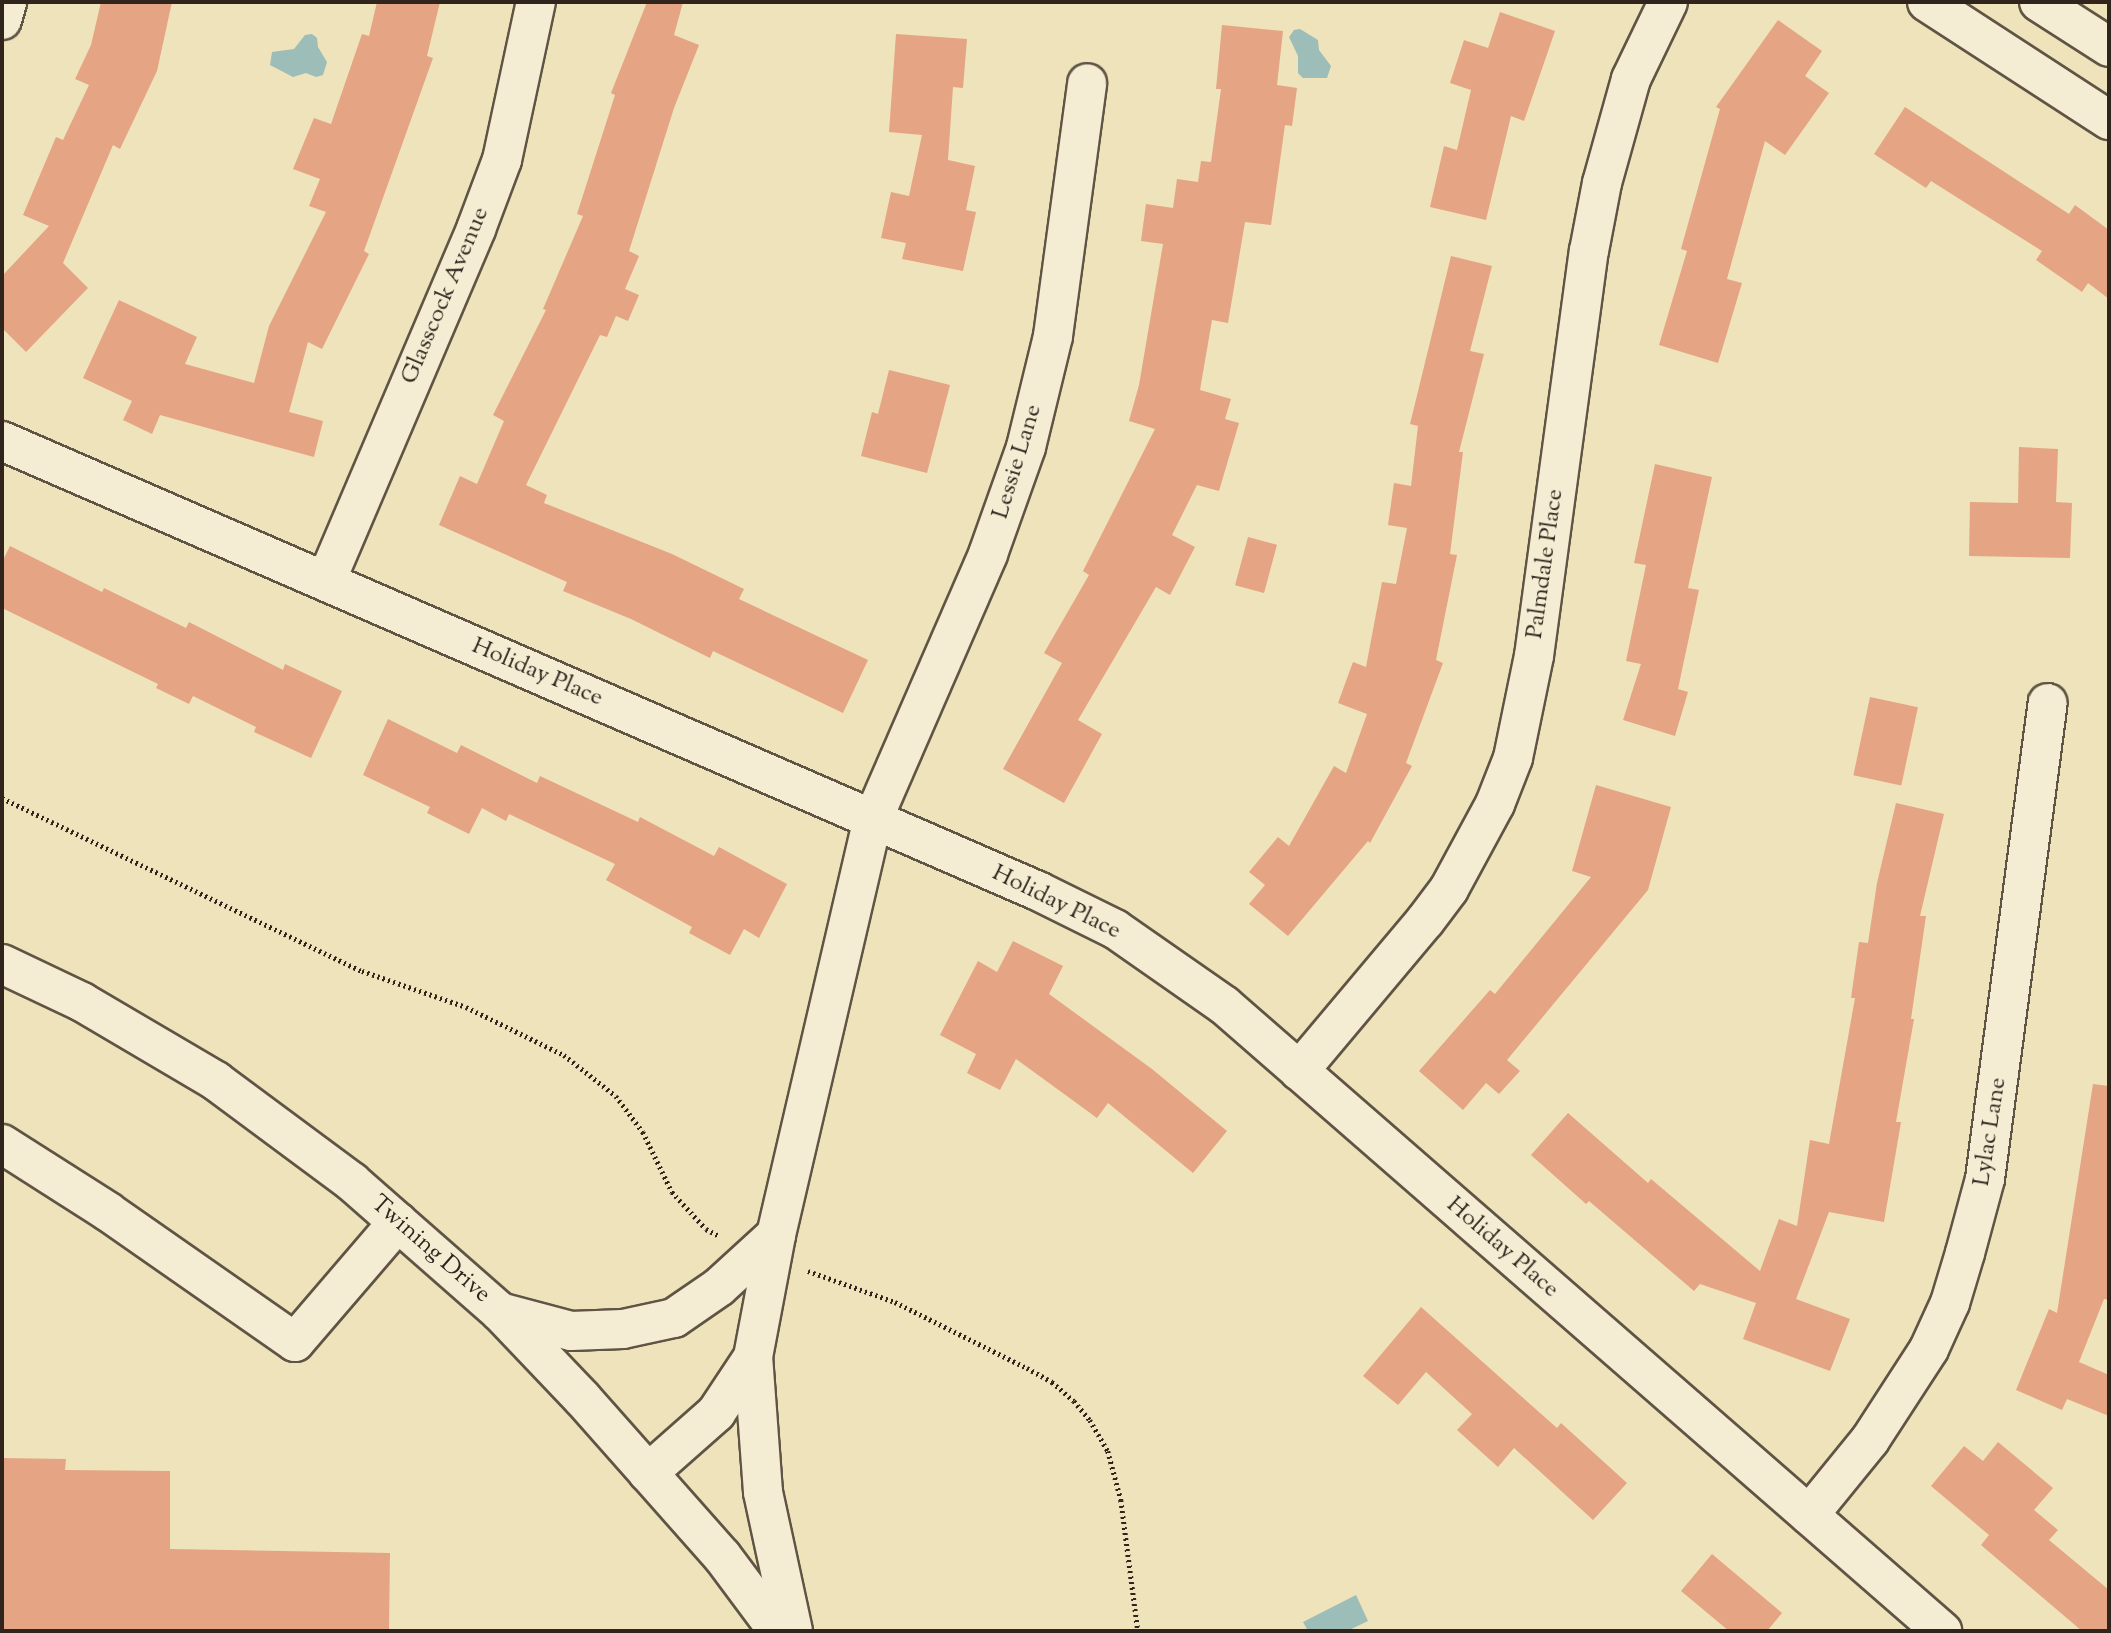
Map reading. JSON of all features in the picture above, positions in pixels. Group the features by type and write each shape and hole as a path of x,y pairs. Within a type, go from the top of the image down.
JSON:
{"street":[{"path":"2,20 7,2"},
{"name":"Glasscock Avenue","path":"326,581 476,229 502,160 536,2"},
{"name":"Palmdale Place","path":"1299,1071 1425,921 1448,889 1485,825 1513,758 1534,656 1589,251 1602,183 1631,79 1668,2"},
{"path":"1927,2 2109,121"},
{"path":"2039,2 2109,47"},
{"name":"Lessie Lane","path":"753,1357 767,1250 873,819 988,554 1026,447 1053,336 1087,83"},
{"name":"Holiday Place","path":"2,441 1038,891 1115,929 1224,1004 1942,1631"},
{"name":"Lylac Lane","path":"1809,1515 1870,1440 1930,1349 1950,1303 1965,1253 1985,1179 1991,1141 2049,703"},
{"name":"Twining Drive","path":"2,964 82,1002 216,1082 352,1182 500,1312 722,1556 778,1631"},
{"path":"2,1144 107,1211 295,1342 398,1222"},
{"path":"500,1312 572,1331 623,1329 674,1318 767,1250"},
{"path":"648,1473 716,1413 753,1357"},
{"path":"753,1357 764,1492 793,1631"}],"path":[{"path":"2,798 362,971 466,1007 564,1055 616,1096 643,1132 672,1192 706,1229 767,1250 895,1302 1052,1382 1074,1401 1090,1420 1108,1451 1121,1500 1138,1631"}],"water":[{"path":"1300,29 1318,40 1319,50 1331,66 1327,78 1303,78 1298,73 1298,56 1289,37 1294,30"},
{"path":"312,34 317,38 318,47 327,62 323,75 316,77 306,73 293,77 270,65 272,52 294,49 305,35"},
{"path":"1356,1595 1368,1621 1347,1631 1308,1631 1303,1622"}],"building":[{"path":"101,2 172,2 157,71 120,149 113,145 63,263 88,288 26,352 2,328 2,276 49,226 23,215 56,137 63,140 89,85 75,79 91,45"},
{"path":"377,2 440,2 427,56 433,58 364,251 369,254 322,349 308,342 289,412 323,421 314,457 160,415 152,434 123,420 132,401 83,378 119,300 197,337 185,364 254,383 269,326 326,212 309,206 320,179 293,169 314,118 331,124 362,34 369,36"},
{"path":"647,2 683,2 674,35 699,45 674,108 629,251 639,256 625,289 639,295 628,321 616,316 607,337 600,335 526,485 547,495 544,503 672,554 744,589 739,599 868,660 843,713 713,651 710,658 631,619 563,591 567,582 439,525 460,476 477,484 504,421 493,415 546,310 543,309 583,216 577,214 615,95 611,93"},
{"path":"1500,12 1555,31 1524,121 1511,116 1486,220 1430,207 1444,146 1457,150 1471,90 1450,83 1464,40 1488,48"},
{"path":"1778,20 1822,51 1805,76 1829,93 1785,155 1765,141 1727,279 1742,283 1718,363 1659,345 1687,251 1681,249 1720,109 1716,107"},
{"path":"1222,25 1283,31 1277,85 1297,88 1292,126 1285,125 1271,225 1245,222 1228,323 1212,320 1200,390 1231,399 1225,419 1239,423 1219,491 1197,485 1172,535 1195,547 1170,595 1156,587 1078,720 1102,734 1064,803 1003,769 1062,663 1044,653 1089,575 1083,571 1155,429 1129,421 1139,385 1163,244 1141,241 1146,204 1173,208 1177,179 1198,182 1201,161 1211,162 1221,89 1216,89"},
{"path":"896,34 967,39 963,88 953,87 948,160 975,166 966,210 976,212 963,271 902,259 906,243 881,238 891,192 909,196 922,135 889,132"},
{"path":"1905,107 2069,214 2075,205 2109,230 2109,299 2088,283 2082,292 2036,260 2042,251 1931,181 1926,188 1874,154"},
{"path":"1451,256 1492,266 1470,351 1484,354 1459,452 1463,452 1450,554 1457,555 1436,660 1443,663 1406,763 1412,766 1370,843 1368,841 1288,936 1249,904 1265,885 1249,872 1278,837 1289,846 1334,766 1346,773 1367,714 1338,703 1353,662 1366,667 1382,582 1396,584 1407,528 1388,525 1394,483 1411,486 1418,426 1410,424"},
{"path":"889,370 950,385 927,473 861,456 872,412 878,414"},
{"path":"2019,447 2058,449 2056,502 2072,503 2070,558 1969,556 1970,502 2018,503"},
{"path":"1655,464 1712,477 1688,588 1699,590 1678,689 1688,692 1675,736 1623,720 1641,664 1626,661 1646,565 1634,563"},
{"path":"1248,537 1277,545 1264,593 1235,585"},
{"path":"10,546 102,592 104,588 186,628 189,622 283,670 285,664 342,691 311,758 254,732 256,727 193,696 189,704 156,688 158,684 2,608 2,562"},
{"path":"1870,697 1918,707 1901,785 1853,775"},
{"path":"388,719 457,753 461,745 537,783 540,776 638,822 640,817 714,856 719,847 787,884 759,938 744,929 730,955 689,933 692,927 606,880 615,864 509,814 506,821 482,808 469,834 427,813 430,807 363,775"},
{"path":"1596,785 1671,807 1648,890 1507,1060 1520,1071 1499,1094 1486,1083 1463,1110 1419,1071 1490,990 1495,994 1591,877 1572,871"},
{"path":"1896,803 1944,814 1920,916 1926,916 1911,1019 1914,1019 1896,1122 1901,1122 1884,1222 1829,1212 1796,1299 1850,1319 1830,1371 1743,1339 1756,1303 1700,1284 1694,1291 1589,1201 1586,1204 1531,1155 1568,1113 1648,1183 1651,1179 1760,1271 1779,1219 1797,1226 1810,1140 1829,1144 1855,998 1851,998 1859,942 1868,943 1877,883"},
{"path":"1013,941 1063,966 1049,994 1152,1069 1227,1131 1193,1173 1108,1103 1097,1118 1016,1059 1000,1090 967,1073 976,1054 940,1035 978,961 997,972"},
{"path":"2093,1084 2109,1086 2109,1300 2104,1299 2079,1362 2109,1375 2109,1416 2067,1399 2062,1410 2016,1390 2049,1309 2057,1313"},
{"path":"1421,1307 1557,1428 1561,1423 1627,1483 1593,1520 1514,1448 1498,1467 1457,1430 1472,1414 1426,1372 1398,1405 1363,1376"},
{"path":"1998,1442 2053,1488 2034,1510 2058,1530 2049,1540 2109,1590 2109,1631 2082,1631 1981,1545 1989,1535 1931,1486 1964,1446 1983,1461"},
{"path":"2,1458 66,1459 65,1470 170,1471 170,1549 390,1553 389,1631 2,1631"},
{"path":"1712,1554 1782,1613 1767,1631 1729,1631 1681,1591"}]}
